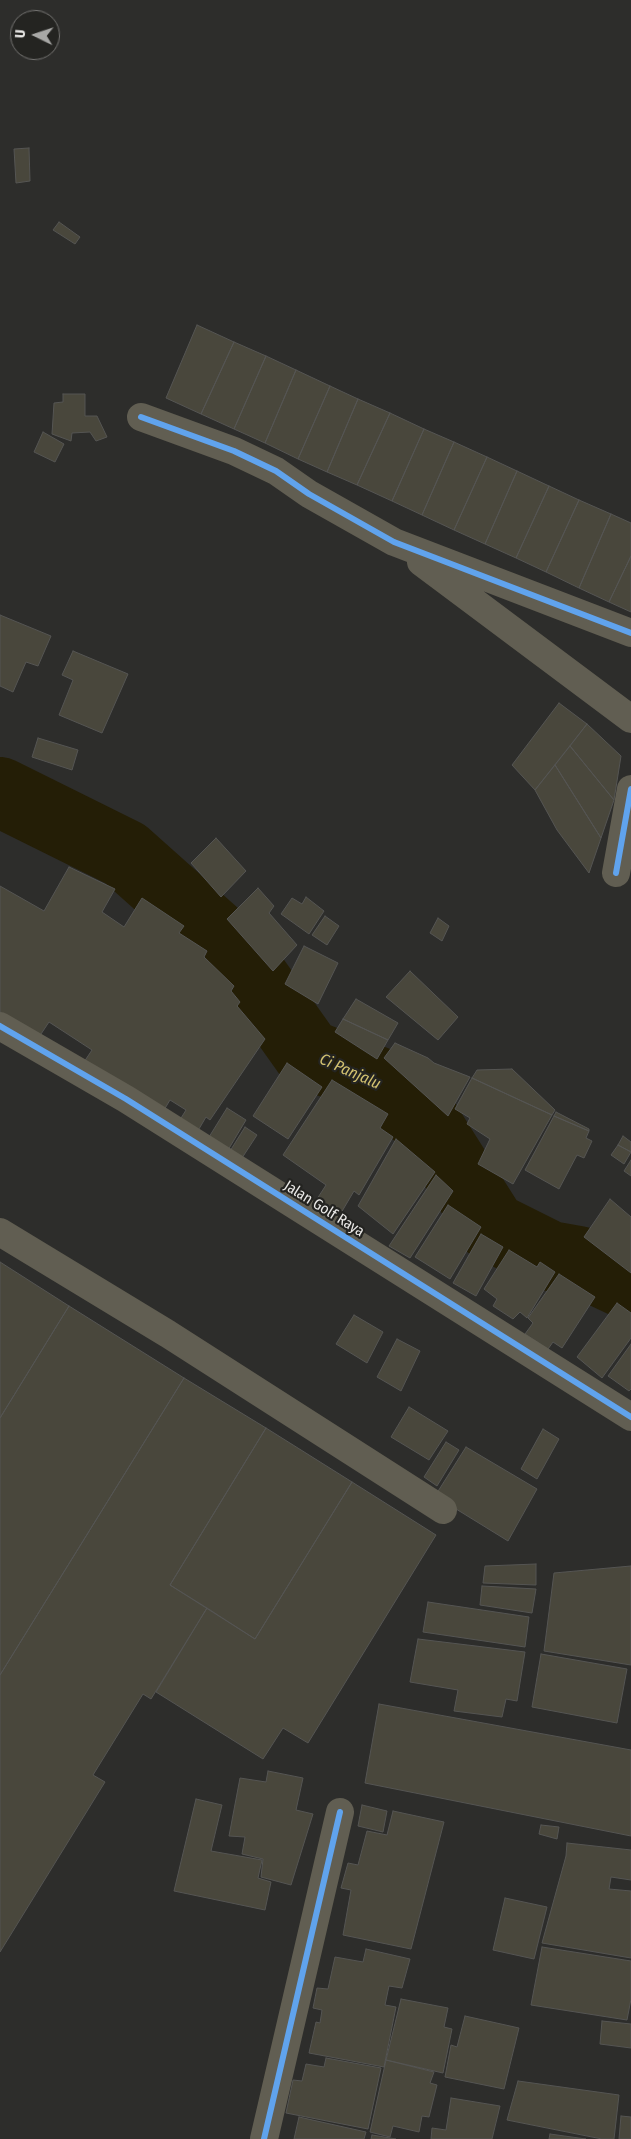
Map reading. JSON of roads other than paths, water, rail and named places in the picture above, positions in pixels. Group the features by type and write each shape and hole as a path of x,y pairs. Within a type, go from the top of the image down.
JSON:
{"street":[{"path":"141,417 234,451 276,471 309,494 394,542 631,719"},
{"path":"394,542 631,633"},
{"path":"616,873 631,789"},
{"name":"Jalan Golf Raya","path":"0,1026 126,1099 631,1417"},
{"path":"0,1232 168,1334 443,1510"},
{"path":"264,2139 340,1812"}],"waterway":[{"name":"Ci Panjalu","path":"0,792 125,854 237,954 308,1054 381,1083 425,1121 492,1227 550,1256 578,1261 631,1286"}]}
